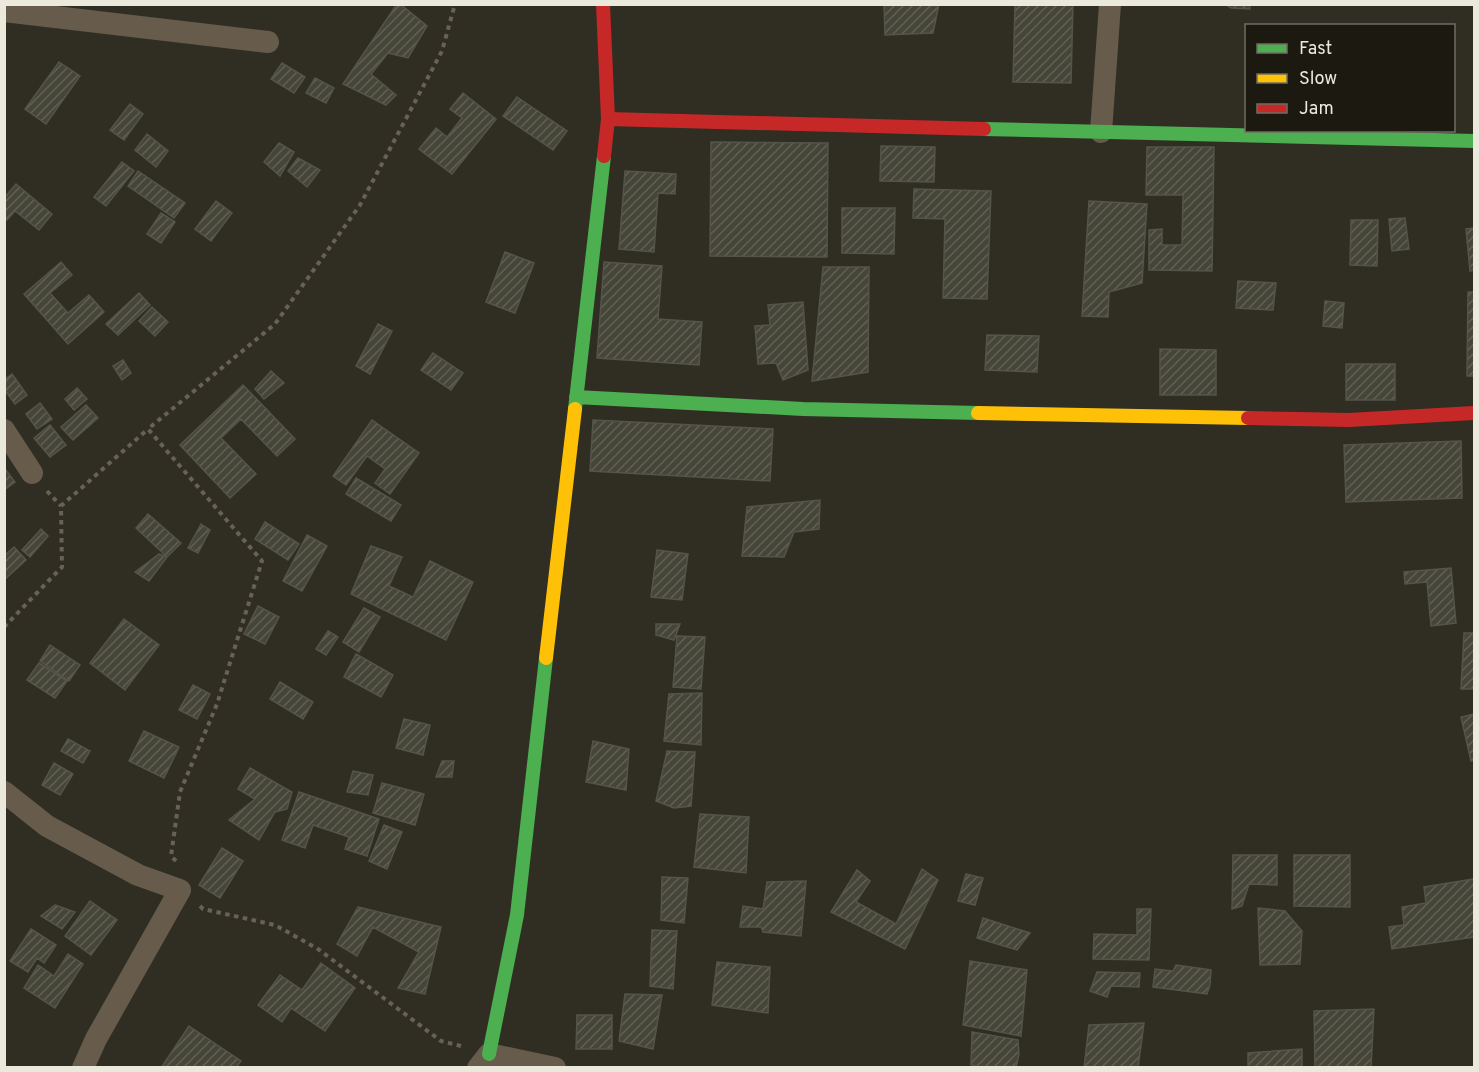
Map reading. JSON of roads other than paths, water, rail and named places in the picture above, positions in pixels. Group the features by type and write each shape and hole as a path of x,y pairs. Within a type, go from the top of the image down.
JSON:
{"street":[{"path":"555,1068 484,1061 517,915 608,120 603,4"},
{"path":"1101,132 1110,4"},
{"path":"4,12 268,42"},
{"path":"608,120 1474,141"},
{"path":"576,397 803,409 1337,420 1474,413"},
{"path":"4,430 32,473"},
{"path":"4,792 47,826 138,875 180,890 96,1039 83,1068"}]}
